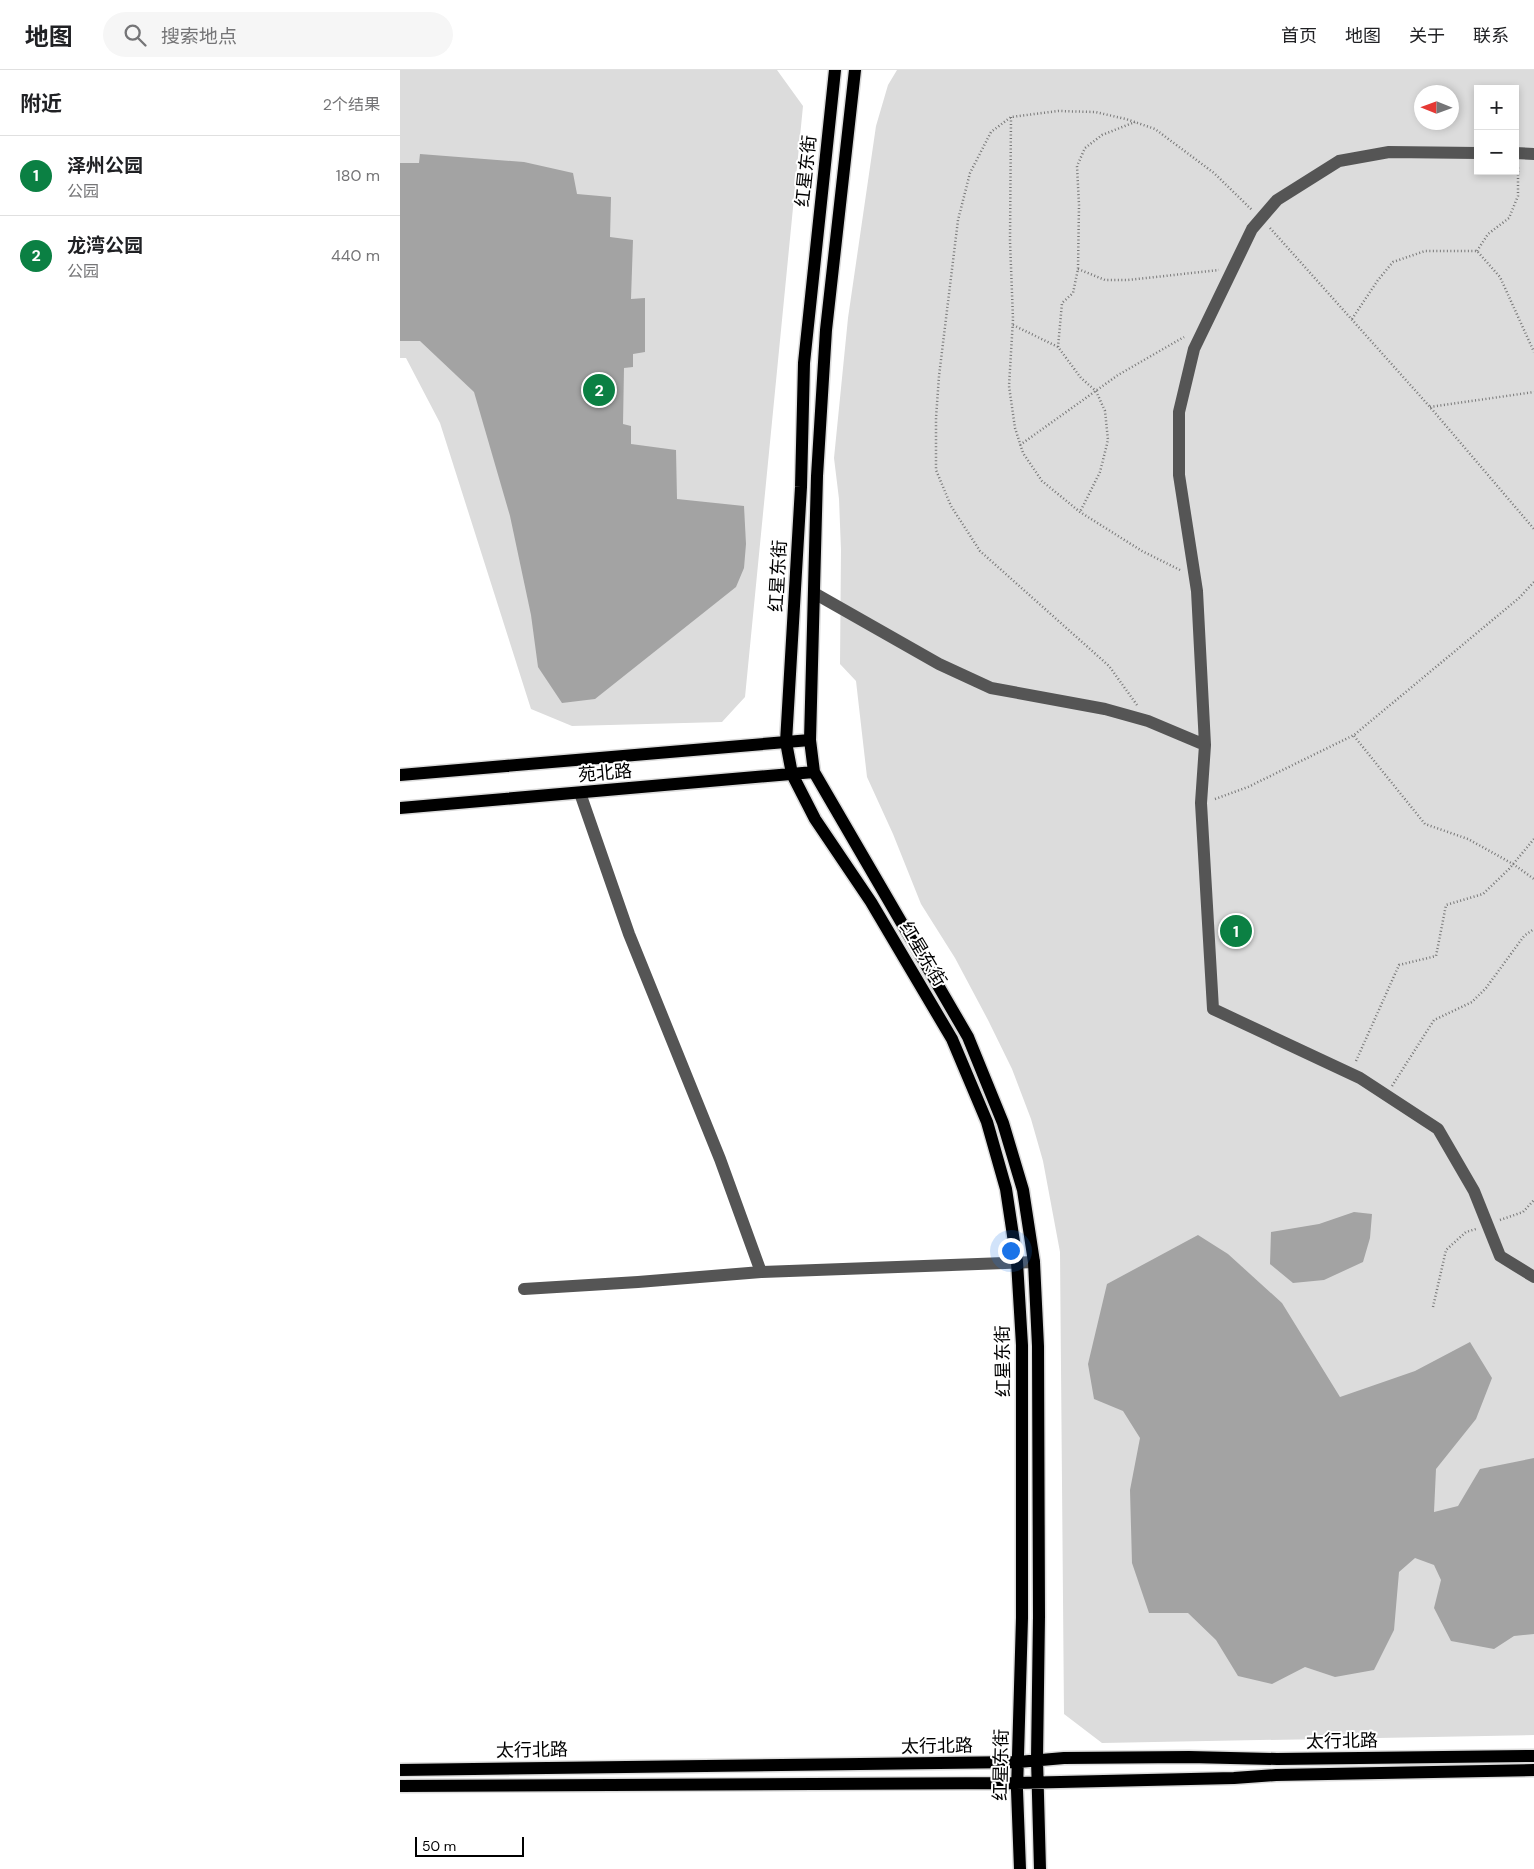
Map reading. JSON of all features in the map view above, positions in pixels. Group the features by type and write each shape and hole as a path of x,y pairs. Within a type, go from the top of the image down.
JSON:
{"main road":[{"name":"红星东街","path":"835,70 804,363 801,487 786,742 792,774 815,819 871,902 952,1039 988,1122 1006,1189 1017,1262 1022,1345 1022,1618 1017,1783 1020,1869"},
{"name":"红星东街","path":"855,70 826,330 817,476 810,740 814,772 968,1037 1003,1123 1023,1190 1034,1262 1038,1346 1039,1616 1037,1759 1040,1869"},
{"name":"苑北路","path":"400,775 810,740"},
{"name":"苑北路","path":"400,808 814,772"},
{"name":"太行北路","path":"400,1770 1018,1762 1037,1759 1189,1756 1286,1759 1534,1756"},
{"name":"太行北路","path":"400,1786 1017,1783 1534,1770"}],"street":[{"path":"1474,153 1389,152 1339,161 1277,200 1252,229 1194,349 1178,412 1179,475 1197,591 1205,745 1201,804 1213,1009 1351,1074 1438,1129 1474,1191 1500,1256 1534,1277"},
{"path":"1519,153 1534,154"},
{"path":"814,593 939,664 991,688 1105,709 1148,721 1205,745"},
{"path":"580,793 629,934 720,1159 761,1272"},
{"path":"524,1289 761,1272 1034,1262"}],"path":[{"path":"1148,721 1134,698 1109,666 980,551 951,506 936,470 936,418 939,376 958,220 974,164 991,132 1011,118 1058,111 1076,111 1095,112 1135,122 1155,129 1214,173 1261,218 1430,407 1534,529"},
{"path":"1011,118 1010,241 1012,325 1008,386 1023,453 1042,480 1080,512 1142,551 1194,578"},
{"path":"1058,347 1062,304 1073,293 1078,269 1079,205 1077,166 1085,148 1102,135 1135,122"},
{"path":"1477,251 1488,234 1509,218 1518,196 1518,175"},
{"path":"1351,319 1393,262 1425,251 1477,251 1500,277 1534,352"},
{"path":"1078,269 1105,280 1128,280 1233,269"},
{"path":"1012,325 1058,347 1081,378 1096,391 1105,411 1108,440 1100,472 1080,512"},
{"path":"1020,445 1118,375 1205,325"},
{"path":"1430,407 1534,392"},
{"path":"1201,804 1248,787 1354,735 1519,598 1534,582"},
{"path":"1354,735 1425,824 1468,839 1513,864 1534,880"},
{"path":"1351,1074 1399,965 1436,956 1446,905 1483,894 1513,864 1534,839"},
{"path":"1386,1095 1434,1020 1472,1002 1486,988 1524,936 1534,929"},
{"path":"1433,1307 1446,1250 1466,1232 1523,1212 1534,1200"}],"shaded area":[{"path":"400,70 777,70 803,106 745,697 722,722 572,726 531,709 440,423 406,358 400,358"},
{"path":"897,70 1534,70 1534,1735 1102,1743 1064,1714 1060,1252 1043,1161 1031,1119 1012,1069 955,958 921,904 893,834 867,777 856,681 840,664 841,550 839,499 834,458 848,318 876,126 888,85"},
{"path":"420,154 524,162 573,173 577,194 611,197 610,237 633,240 631,299 645,298 645,352 633,354 633,367 624,368 623,424 631,426 631,444 676,450 677,499 744,506 746,544 744,568 736,587 595,699 562,703 538,667 531,615 510,516 474,392 420,341 400,341 400,163 419,163"},
{"path":"1354,1212 1372,1214 1370,1238 1363,1262 1324,1280 1293,1283 1270,1264 1271,1232 1319,1224"},
{"path":"1198,1235 1228,1254 1282,1303 1340,1397 1415,1371 1470,1342 1492,1378 1476,1419 1436,1469 1434,1512 1458,1506 1480,1469 1534,1458 1534,1634 1514,1636 1494,1649 1451,1641 1434,1608 1441,1580 1434,1565 1415,1558 1399,1572 1394,1630 1374,1670 1335,1677 1305,1667 1272,1684 1238,1676 1216,1640 1188,1613 1149,1613 1132,1563 1130,1490 1140,1438 1123,1411 1094,1399 1088,1364 1107,1284"}],"place":[{"name":"龙湾公园","path":"599,390"},
{"name":"泽州公园","path":"1236,931"}]}
